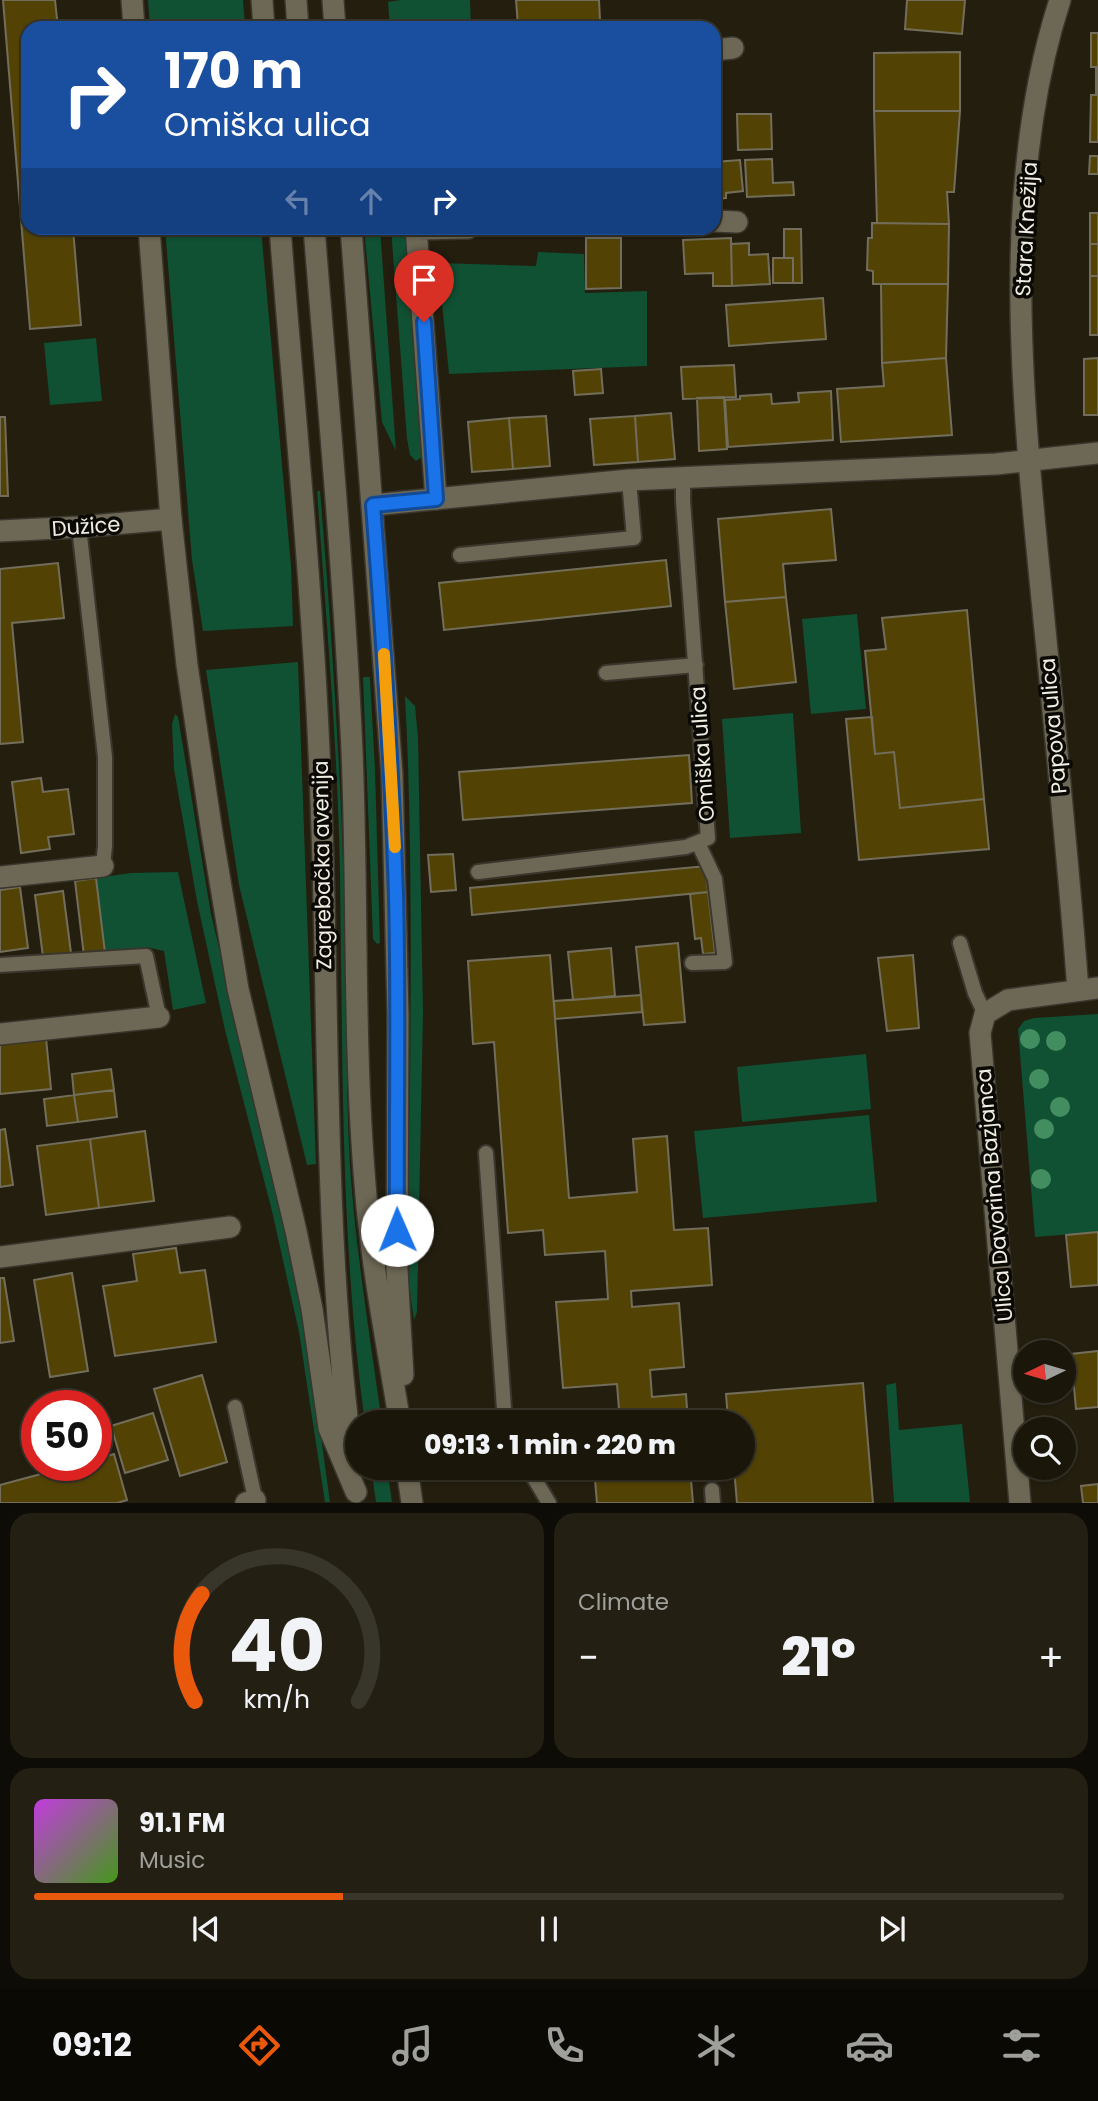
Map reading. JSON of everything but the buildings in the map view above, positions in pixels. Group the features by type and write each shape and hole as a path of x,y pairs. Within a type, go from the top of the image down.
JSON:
{"main road":[{"path":"132,0 134,21"},
{"path":"262,0 264,21"},
{"path":"296,0 298,21"},
{"path":"333,0 334,21"},
{"name":"Stara Knežija","path":"1028,462 1021,291 1023,203 1040,77 1060,0"},
{"path":"721,221 737,222"},
{"path":"150,235 171,519 187,665 238,989 296,1231 312,1309 329,1428 357,1497"},
{"name":"Zagrebačka avenija","path":"281,235 319,745 329,1172 334,1266 348,1431 357,1497"},
{"name":"Zagrebačka avenija","path":"315,235 349,690 356,857 358,1056 365,1185 398,1410"},
{"path":"352,235 392,774 396,885 397,1244 404,1366 401,1410"},
{"path":"417,235 436,499"},
{"path":"373,505 629,480 1028,462 1098,453"},
{"name":"Papova ulica","path":"1028,462 1088,989"},
{"name":"Dužice","path":"0,531 171,519"},
{"path":"0,877 103,866"},
{"path":"985,1014 1008,1000 1088,989"},
{"name":"Ulica Davorina Bazjanca","path":"985,1014 980,1033 1020,1503"},
{"path":"0,1034 159,1017"},
{"path":"0,1257 230,1227"},
{"path":"409,1480 412,1503"}],"lane":[{"name":"Omiška ulica","path":"478,872 686,847 708,838 683,479"},
{"path":"460,555 634,538 629,480"},
{"path":"79,527 104,757 103,866"},
{"path":"606,673 696,665"},
{"path":"692,964 725,962 715,879 698,843"},
{"path":"960,943 975,993 985,1014"},
{"path":"0,965 146,956 159,1017"},
{"path":"486,1153 504,1410"},
{"path":"234,1407 252,1502"},
{"path":"535,1480 549,1503"}],"green space":[{"path":"148,0 243,0 244,21 150,21"},
{"path":"470,0 471,21 389,21 388,2"},
{"path":"166,235 262,235 291,566 293,626 203,631 192,560"},
{"path":"365,235 381,235 396,451 382,422"},
{"path":"392,235 407,235 424,447 422,457 416,461 410,455"},
{"path":"538,252 584,254 585,293 647,291 647,366 449,374 438,263 536,266"},
{"path":"96,338 102,401 50,405 44,343"},
{"path":"317,491 320,491 338,757 346,949 350,1166 380,1410 363,1410 351,1287 344,1150 337,780"},
{"path":"857,614 866,709 811,714 802,619"},
{"path":"298,662 316,1164 307,1165 239,885 206,670"},
{"path":"363,677 370,677 375,770 380,943 377,944 373,939"},
{"path":"405,696 415,706 418,737 423,1012 417,1312 414,1320 407,1233 411,941"},
{"path":"793,713 801,833 730,838 722,719"},
{"path":"175,714 178,717 211,914 302,1298 330,1502 325,1502 299,1332 272,1211 225,1030 197,901 174,769 172,724"},
{"path":"178,872 206,1003 173,1010 164,951 146,947 105,953 96,878 131,873"},
{"path":"1098,1014 1098,1232 1035,1237 1018,1029 1024,1021 1034,1018"},
{"path":"866,1054 871,1109 742,1122 737,1067"},
{"path":"869,1115 877,1202 703,1218 694,1131"},
{"path":"896,1383 899,1430 962,1424 970,1502 894,1502 886,1385"},
{"path":"373,1480 389,1480 392,1502 376,1502"}],"slow traffic":[{"path":"384,654 395,847"}],"route":[{"path":"397,1230 398,1015 395,849 373,505 436,499 424,322"}]}
